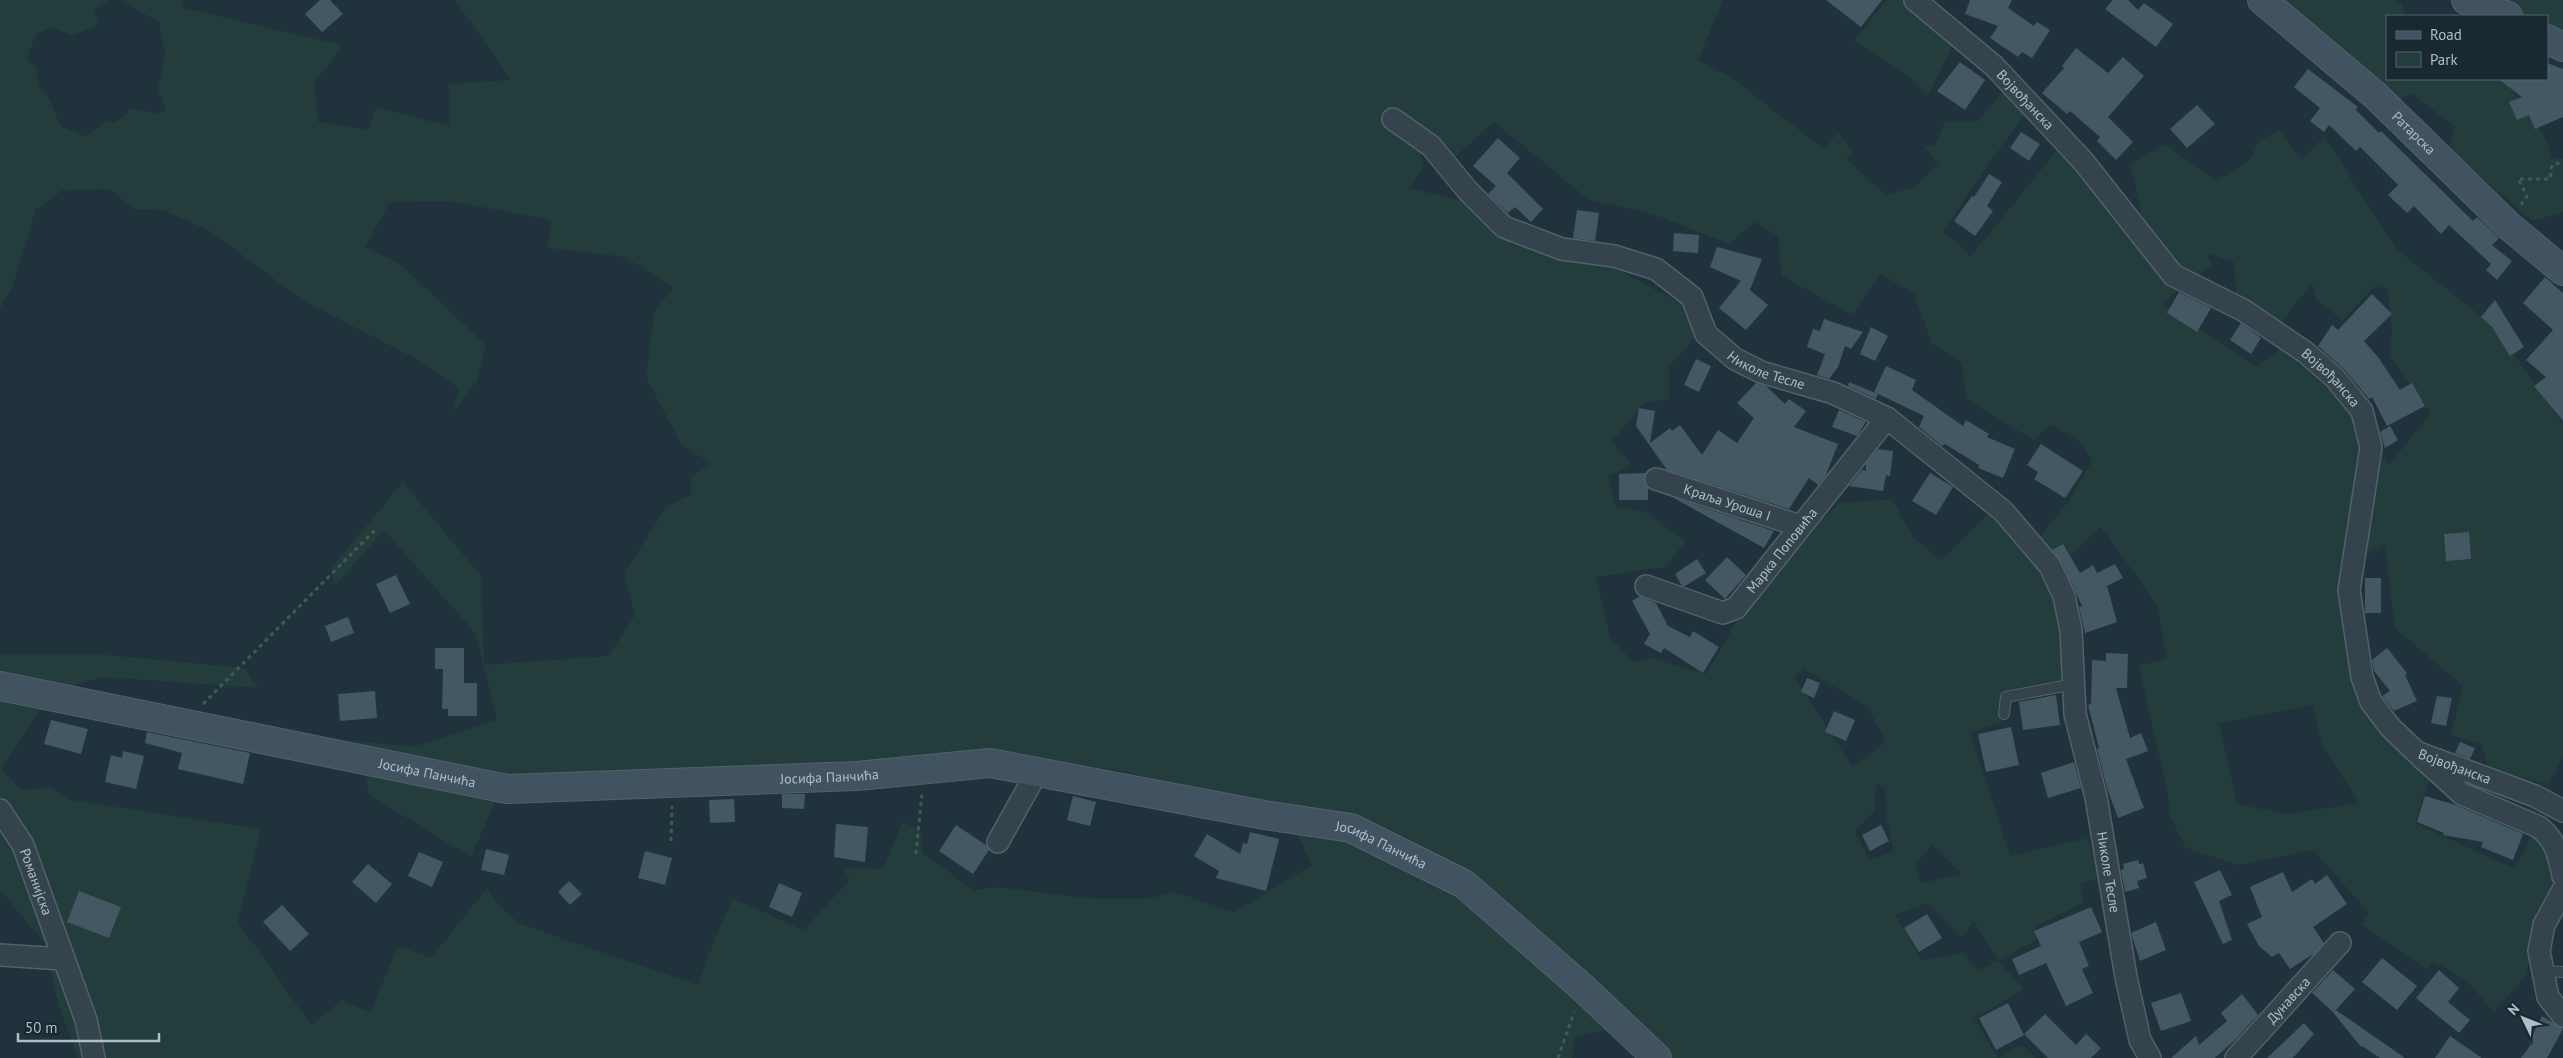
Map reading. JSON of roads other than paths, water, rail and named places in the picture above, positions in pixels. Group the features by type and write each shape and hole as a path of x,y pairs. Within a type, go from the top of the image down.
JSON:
{"street":[{"name":"Војвођанска","path":"1915,0 2007,79 2083,161 2173,275 2244,310 2305,352 2335,378 2362,411 2371,446 2350,590 2362,677 2371,702 2390,727 2416,752 2535,796 2563,811"},
{"name":"Ратарска","path":"2262,0 2376,96 2509,226 2563,272"},
{"path":"2466,0 2505,15"},
{"path":"2548,40 2563,47"},
{"name":"Николе Тесле","path":"1393,118 1431,146 1468,191 1504,227 1562,249 1614,256 1656,269 1692,297 1706,334 1735,359 1761,372 1833,393 1887,418 2003,511 2050,566 2064,596 2071,630 2075,714 2096,798 2126,977 2140,1040 2150,1058"},
{"name":"Марка Поповића","path":"1646,586 1723,613 1736,608 1887,418"},
{"name":"Краља Уроша I","path":"1656,479 1800,526"},
{"name":"Јосифа Панчића","path":"0,686 508,789 857,776 990,763 1264,815 1351,828 1464,884 1583,988 1605,1012 1657,1058"},
{"path":"2416,752 2462,794 2539,827 2550,835 2559,853 2563,876"},
{"path":"998,842 1038,772"},
{"name":"Романијска","path":"0,810 23,845 86,1020 94,1058"},
{"path":"2563,890 2544,925 2539,951 2553,972 2548,997 2563,1016"},
{"name":"Дунавска","path":"2236,1058 2340,943"},
{"path":"0,955 63,959"}],"lane":[{"path":"2004,714 2006,697 2074,684"}]}
